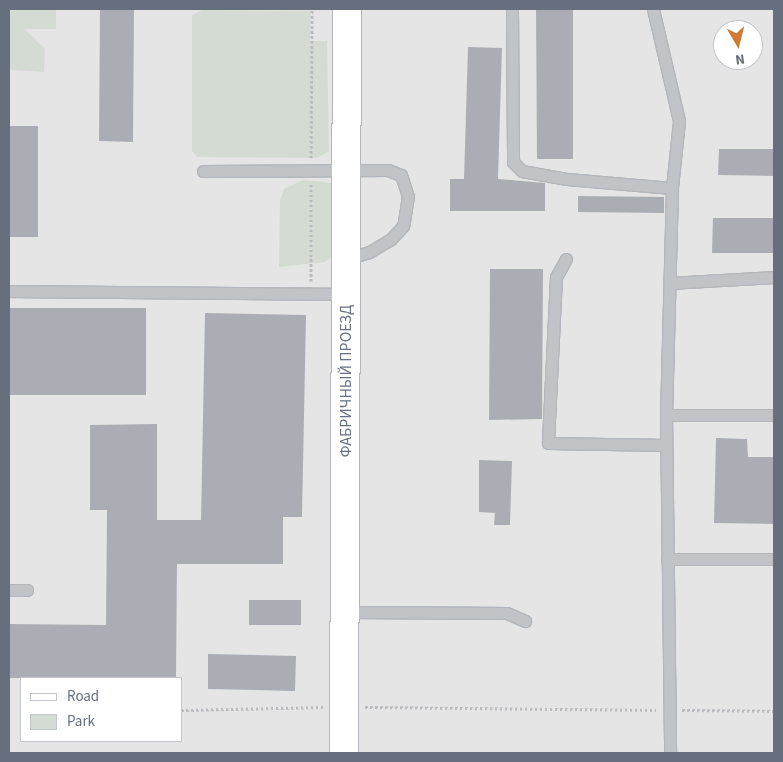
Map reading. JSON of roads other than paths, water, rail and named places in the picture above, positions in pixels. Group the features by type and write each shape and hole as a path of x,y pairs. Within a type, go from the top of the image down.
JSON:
{"street":[{"name":"ФАБРИЧНЫЙ ПРОЕЗД","path":"344,753 347,9"}],"lane":[{"path":"512,9 513,162 522,171 567,179 672,188"},
{"path":"653,9 679,121 672,188 666,415 670,753"},
{"path":"203,171 388,170 401,175 408,196 403,226 391,239 369,252 346,259"},
{"path":"566,259 556,278 548,443 666,445"},
{"path":"670,283 774,277"},
{"path":"9,291 346,294"},
{"path":"666,415 774,416"},
{"path":"667,559 774,559"},
{"path":"9,590 27,590"},
{"path":"346,612 507,613 525,621"}]}
